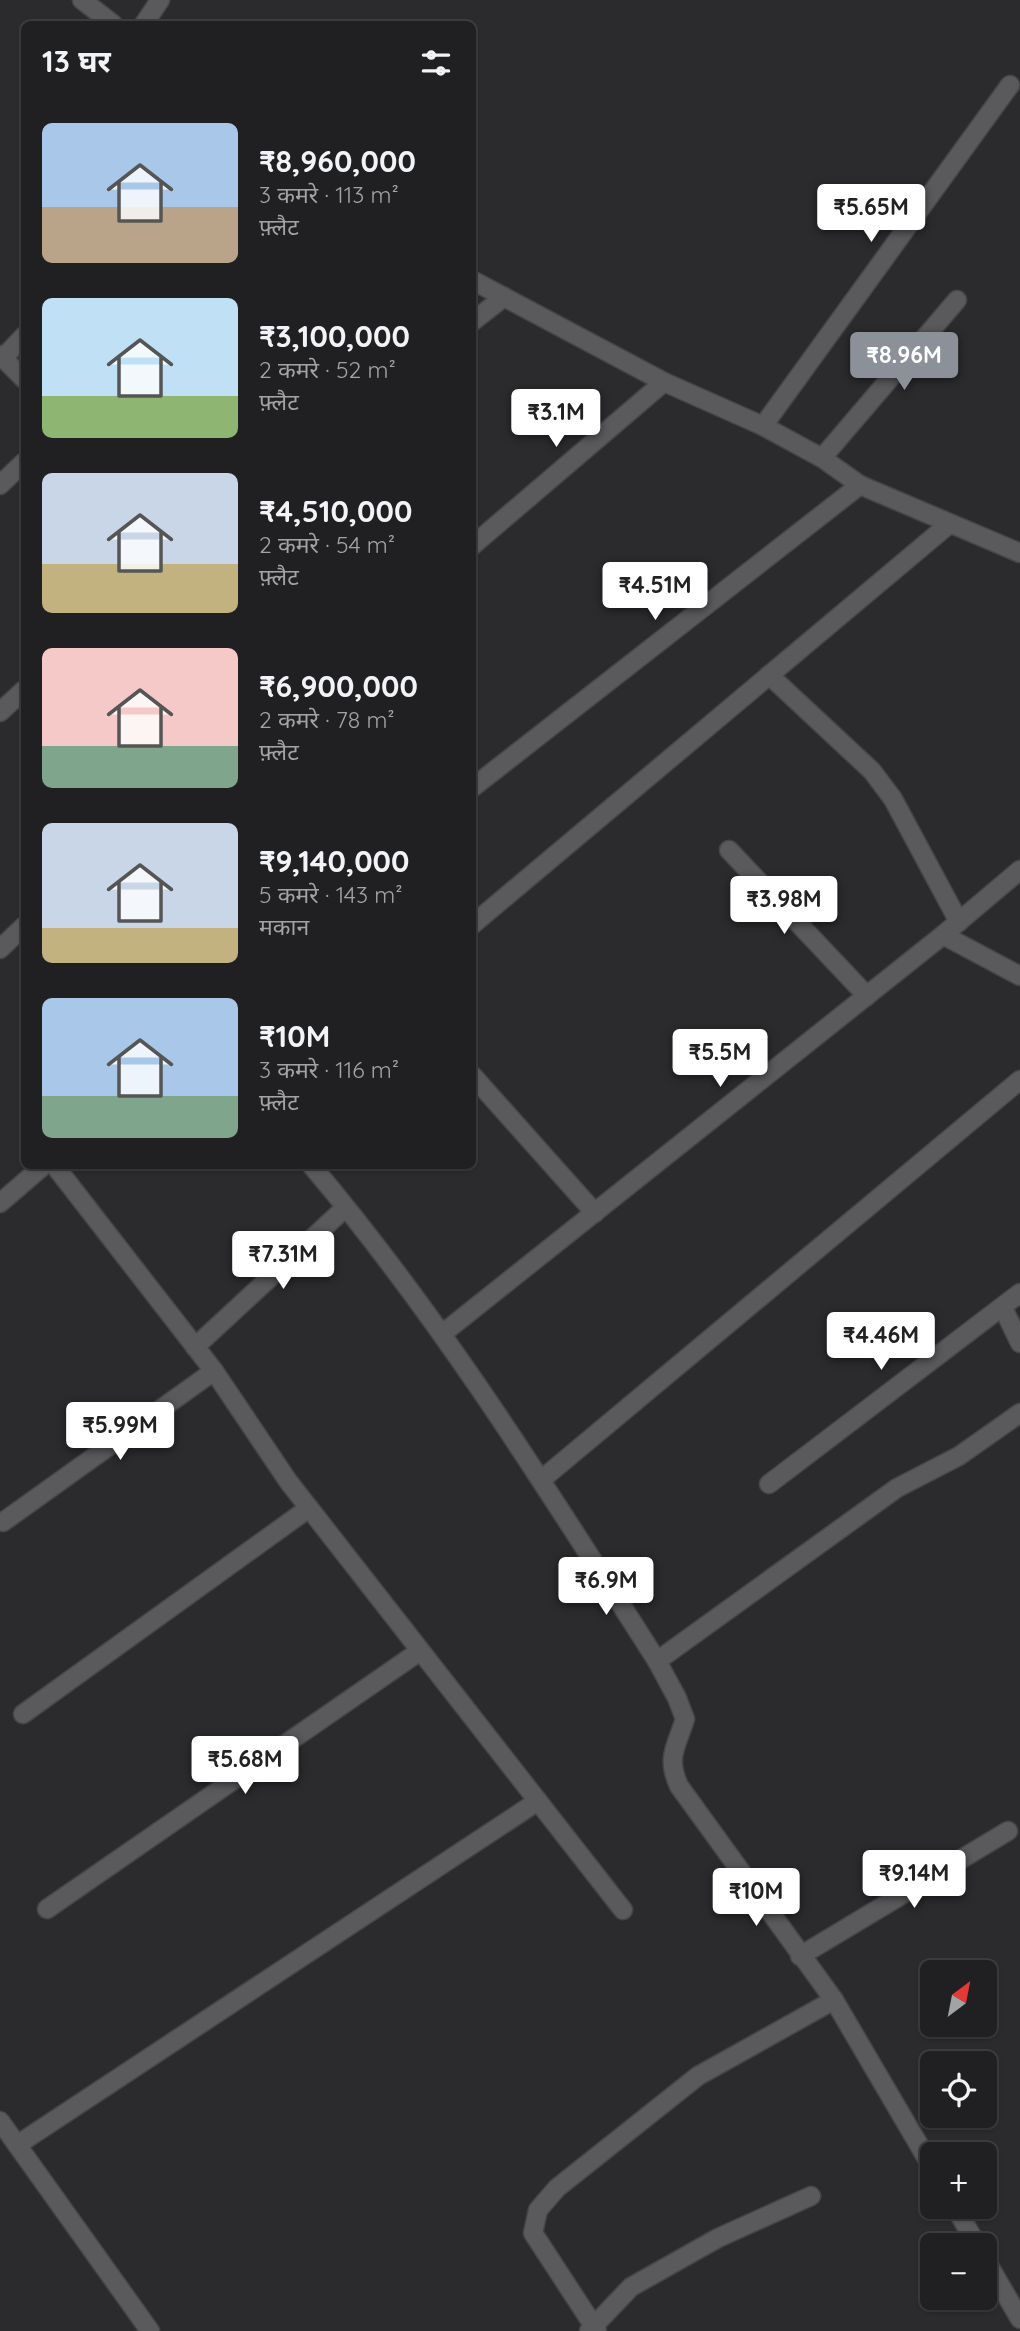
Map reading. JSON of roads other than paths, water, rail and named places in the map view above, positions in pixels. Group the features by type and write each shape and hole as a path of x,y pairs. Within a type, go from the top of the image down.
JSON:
{"street":[{"path":"82,0 109,21"},
{"path":"146,21 160,0"},
{"path":"763,426 1010,85"},
{"path":"476,282 664,382 763,426 822,458 860,485 1020,553"},
{"path":"476,319 504,297"},
{"path":"822,458 957,300"},
{"path":"21,339 1,356 21,376"},
{"path":"476,543 664,382"},
{"path":"0,485 21,465"},
{"path":"476,785 860,485"},
{"path":"476,922 948,524"},
{"path":"769,675 872,771 893,799 959,922"},
{"path":"0,712 21,693"},
{"path":"729,850 867,996"},
{"path":"442,1334 943,935 1020,870"},
{"path":"0,949 21,929"},
{"path":"943,935 1020,976"},
{"path":"476,1079 595,1213"},
{"path":"541,1480 1020,1080"},
{"path":"0,1203 40,1169"},
{"path":"57,1169 214,1371 309,1508 623,1910"},
{"path":"318,1172 442,1334 541,1480 657,1661 685,1719 671,1756 671,1769 679,1786 834,2000 920,2147"},
{"path":"195,1347 345,1208"},
{"path":"769,1483 872,1402 1020,1293"},
{"path":"1003,1308 1020,1343"},
{"path":"3,1522 214,1371"},
{"path":"657,1661 897,1488 959,1456 1020,1413"},
{"path":"23,1714 309,1508"},
{"path":"47,1909 420,1651"},
{"path":"18,2145 538,1801"},
{"path":"800,1956 1008,1832"},
{"path":"811,2196 718,2238 631,2287 593,2330 533,2233 538,2210 557,2188 698,2076 834,2000"},
{"path":"0,2121 150,2331"},
{"path":"997,2280 1020,2319"}]}
